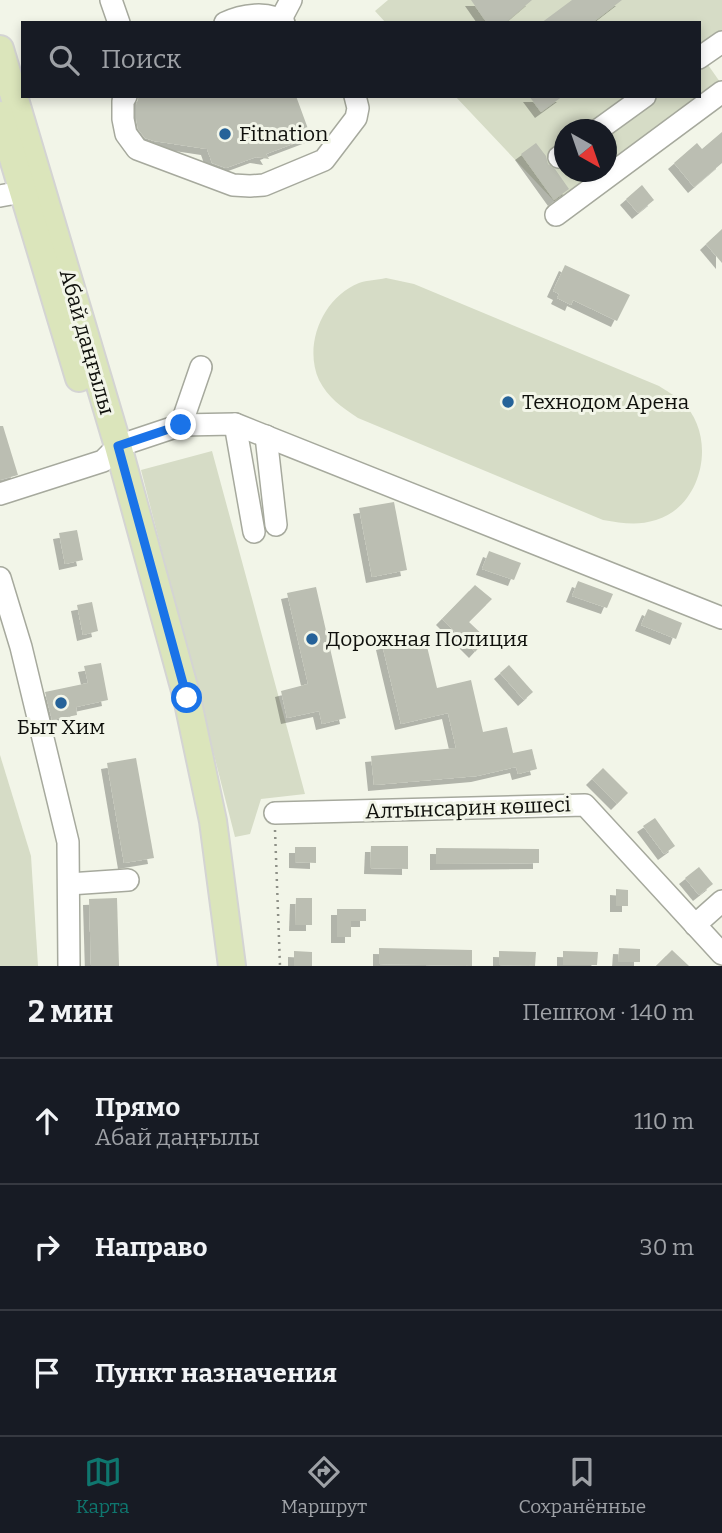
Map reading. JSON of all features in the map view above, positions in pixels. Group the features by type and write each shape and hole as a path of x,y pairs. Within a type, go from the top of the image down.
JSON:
{"main road":[{"name":"Абай даңғылы","path":"0,49 111,454 170,702 196,824 214,966"},
{"name":"Абай даңғылы","path":"0,115 11,194 111,454 187,698 213,821 232,966"}],"street":[{"path":"111,0 118,21"},
{"path":"229,21 236,17 285,14"},
{"path":"701,57 722,42"},
{"path":"556,215 722,92"},
{"path":"125,98 123,119 126,134 137,149 233,185 250,186 264,185 324,160 356,118 358,108 356,98"},
{"path":"613,119 642,98"},
{"path":"181,425 201,367"},
{"path":"0,494 111,454 181,425 235,424 722,618"},
{"path":"235,424 254,532"},
{"path":"266,436 276,524"},
{"path":"1,587 20,647 68,842 69,966"},
{"name":"Алтынсарин көшесі","path":"275,813 585,805 722,954"},
{"path":"69,884 128,880"},
{"path":"695,925 722,901"}],"path":[{"path":"275,813 280,966"}],"green space":[{"path":"388,0 722,0 722,30 701,44 701,21 384,21 375,11"},
{"path":"701,55 720,82 701,96"},
{"path":"457,98 698,98 617,157 617,119 554,119 554,182 582,182 555,202"},
{"name":"Технодом Арена","path":"386,278 414,284 659,386 676,397 693,415 702,449 695,485 685,500 672,512 649,522 603,520 358,418 346,410 331,397 319,380 313,352 315,338 326,311 335,299 362,282"},
{"path":"212,451 305,794 261,799 250,834 235,837 141,470"},
{"path":"0,755 31,856 38,966 0,966"}],"building":[{"path":"471,0 532,0 507,21 486,21"},
{"path":"572,0 622,0 595,21 544,21"},
{"name":"Fitnation","path":"138,98 297,98 311,137 266,154 269,159 256,157 226,168 212,163 207,149 145,138 138,129 136,105"},
{"path":"530,98 560,98 541,112"},
{"path":"722,132 722,163 694,187 674,163 697,143 702,149"},
{"path":"536,143 546,156 548,164 554,168 554,182 564,182 569,189 554,200 521,154"},
{"path":"642,185 654,200 638,213 626,199"},
{"path":"722,229 722,263 706,244"},
{"path":"565,265 630,295 617,321 573,300 571,305 557,298 559,294 553,291"},
{"path":"0,426 3,426 18,475 0,480"},
{"path":"394,502 407,570 372,577 359,508"},
{"path":"77,530 83,560 65,564 59,533"},
{"path":"489,551 521,563 514,580 482,569"},
{"path":"578,581 613,594 607,608 572,596"},
{"path":"475,585 492,599 469,622 487,639 475,652 442,619"},
{"name":"Дорожная Полиция","path":"316,587 346,718 322,724 319,711 287,718 281,691 308,684 287,593"},
{"path":"92,602 98,631 83,635 77,605"},
{"path":"648,609 682,623 676,639 641,625"},
{"path":"424,634 437,688 471,680 483,732 507,727 513,753 532,749 537,769 518,774 516,767 477,776 374,785 371,756 456,748 448,713 401,724 382,644"},
{"path":"101,663 108,700 76,707 77,715 52,720 45,692 88,683 84,666"},
{"path":"509,665 533,692 524,700 500,673"},
{"path":"136,758 154,858 124,863 107,763"},
{"path":"603,768 628,793 617,804 592,779"},
{"path":"655,818 675,846 664,854 643,826"},
{"path":"371,846 408,846 408,869 370,868"},
{"path":"295,847 316,847 316,863 295,862"},
{"path":"436,848 539,849 539,863 436,864"},
{"path":"699,867 713,884 699,895 685,878"},
{"path":"616,889 628,890 628,906 616,906"},
{"path":"117,898 119,966 91,966 89,899"},
{"path":"296,898 312,898 312,925 295,925"},
{"path":"337,909 366,909 366,921 351,921 351,937 337,937"},
{"path":"379,948 472,950 472,966 379,964"},
{"path":"619,948 640,949 640,962 618,962"},
{"path":"672,950 689,966 656,966"},
{"path":"294,951 312,952 312,966 294,966"},
{"path":"499,951 536,952 535,966 499,965"},
{"path":"563,951 598,952 597,965 563,965"}],"place":[{"name":"Fitnation","path":"225,134"},
{"name":"Технодом Арена","path":"508,402"},
{"name":"Дорожная Полиция","path":"312,639"},
{"name":"Быт Хим","path":"61,703"}],"route":[{"path":"181,425 118,446 187,698"}]}
